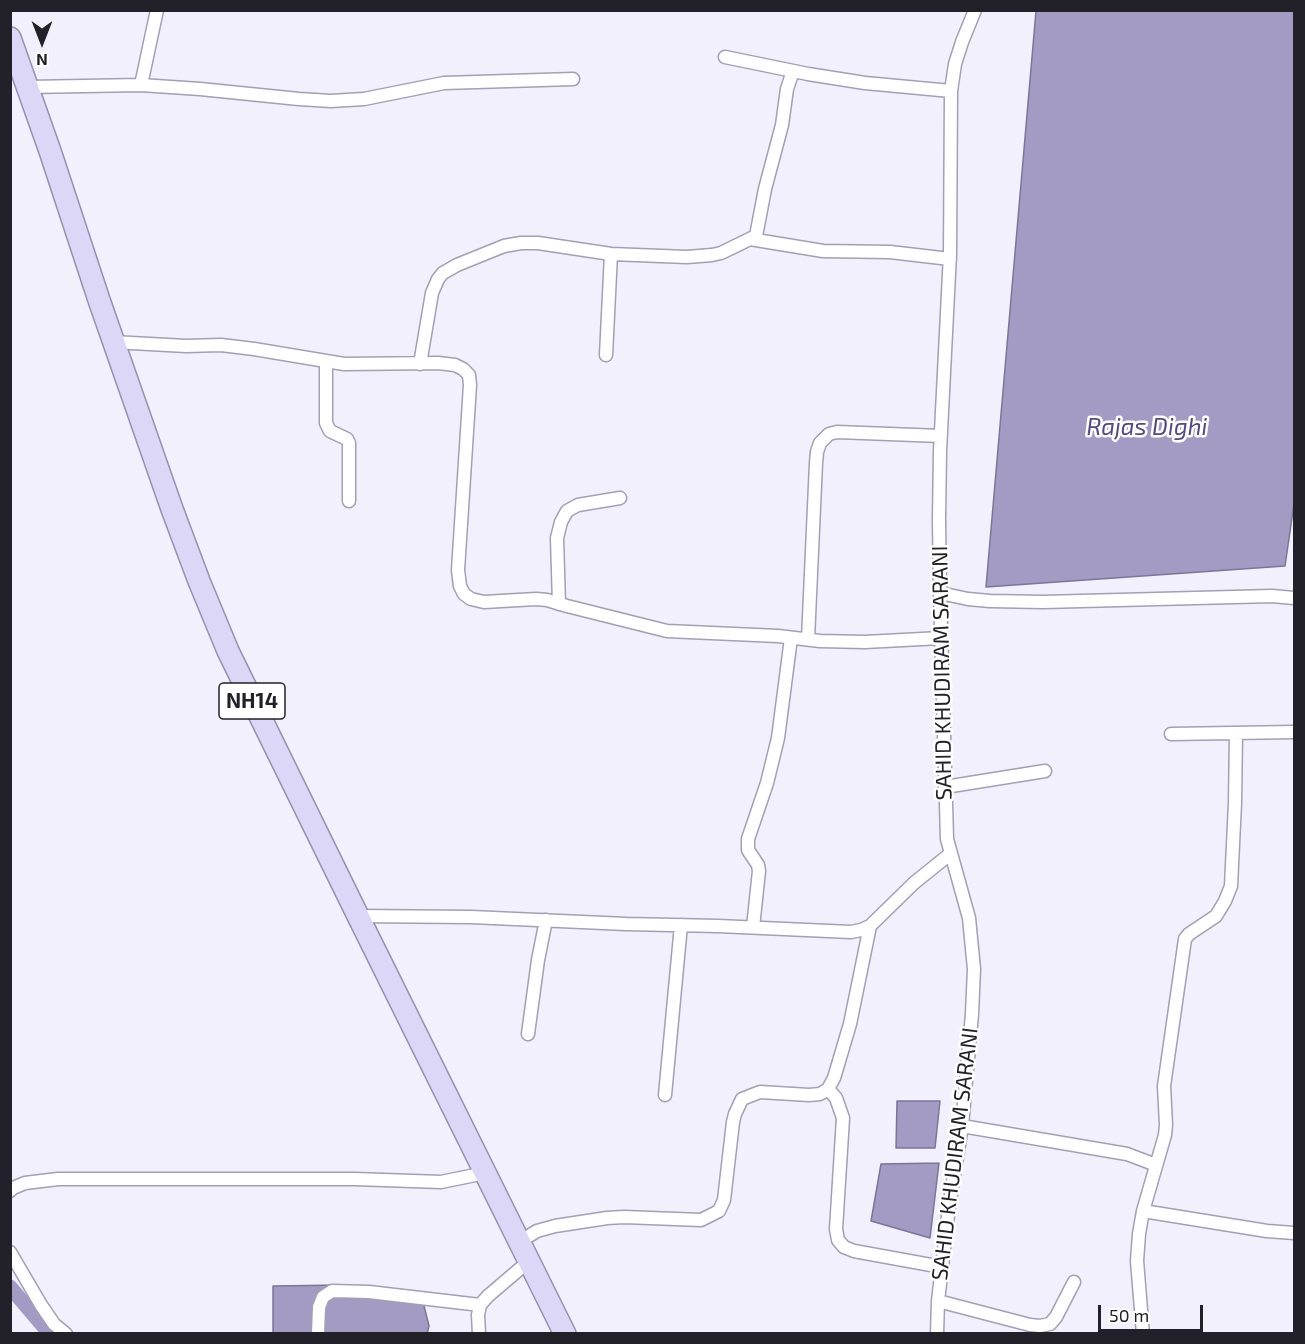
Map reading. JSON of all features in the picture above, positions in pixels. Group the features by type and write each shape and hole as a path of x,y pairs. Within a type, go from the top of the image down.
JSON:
{"highway":[{"name":"NH14","path":"10,38 172,509 228,651 565,1334"}],"street":[{"path":"141,85 157,10"},
{"name":"SAHID KHUDIRAM SARANI","path":"937,1334 938,1301 949,1207 962,1126 974,969 969,918 950,854 945,822 939,519 950,259 951,91 955,64 975,10"},
{"path":"726,57 866,83 951,91"},
{"path":"420,364 432,293 438,279 443,273 457,265 504,246 538,243 611,254 687,257 721,253 756,236 765,189 782,125 787,89 793,71"},
{"path":"28,87 141,85 331,101 363,99 444,83 573,79"},
{"path":"750,239 823,251 890,252 950,259"},
{"path":"606,355 611,254"},
{"path":"113,342 229,346 363,365 454,365 463,369 469,375 470,385 458,570 460,586 464,594 471,598 484,602 547,600 652,629 667,631 866,642 941,638"},
{"path":"326,361 326,423 330,431 349,443 349,501"},
{"path":"807,639 816,464 820,443 829,434 837,432 941,436"},
{"path":"559,604 557,538 561,522 567,511 578,505 620,498"},
{"path":"940,594 990,601 1043,602 1294,596"},
{"path":"753,927 759,871 758,865 748,850 748,838 767,783 778,738 791,638"},
{"path":"1143,1334 1137,1261 1138,1234 1165,1135 1164,1086 1185,939 1216,916 1231,886 1236,732"},
{"path":"1171,734 1294,732"},
{"path":"945,788 1045,771"},
{"path":"357,916 471,917 851,932 870,926 914,883 950,854"},
{"path":"528,1034 546,920"},
{"path":"664,1095 681,925"},
{"path":"519,1242 537,1231 555,1226 624,1217 701,1220 719,1211 724,1200 733,1122 742,1099 760,1092 820,1094 828,1089 834,1078 850,1024 870,926"},
{"path":"828,1089 837,1098 843,1118 836,1229 838,1240 844,1247 854,1251 942,1267"},
{"path":"962,1126 1116,1152 1156,1165"},
{"path":"10,1191 24,1183 58,1179 354,1179 441,1182 485,1173"},
{"path":"1143,1211 1267,1231 1294,1233"},
{"path":"10,1252 41,1305 54,1324 66,1334"},
{"path":"478,1334 480,1305 529,1261"},
{"path":"938,1301 1040,1326 1050,1324 1056,1317 1074,1282"},
{"path":"318,1334 319,1307 322,1297 332,1291 369,1292 480,1305"}],"water":[{"name":"Rajas Dighi","path":"1036,11 1294,11 1294,504 1285,566 986,587"},
{"path":"897,1101 940,1101 935,1148 896,1148"},
{"path":"939,1163 930,1238 871,1221 881,1164"},
{"path":"342,1285 421,1294 429,1326 427,1334 273,1334 273,1286"}],"waterway":[{"path":"10,1287 50,1334"}]}
